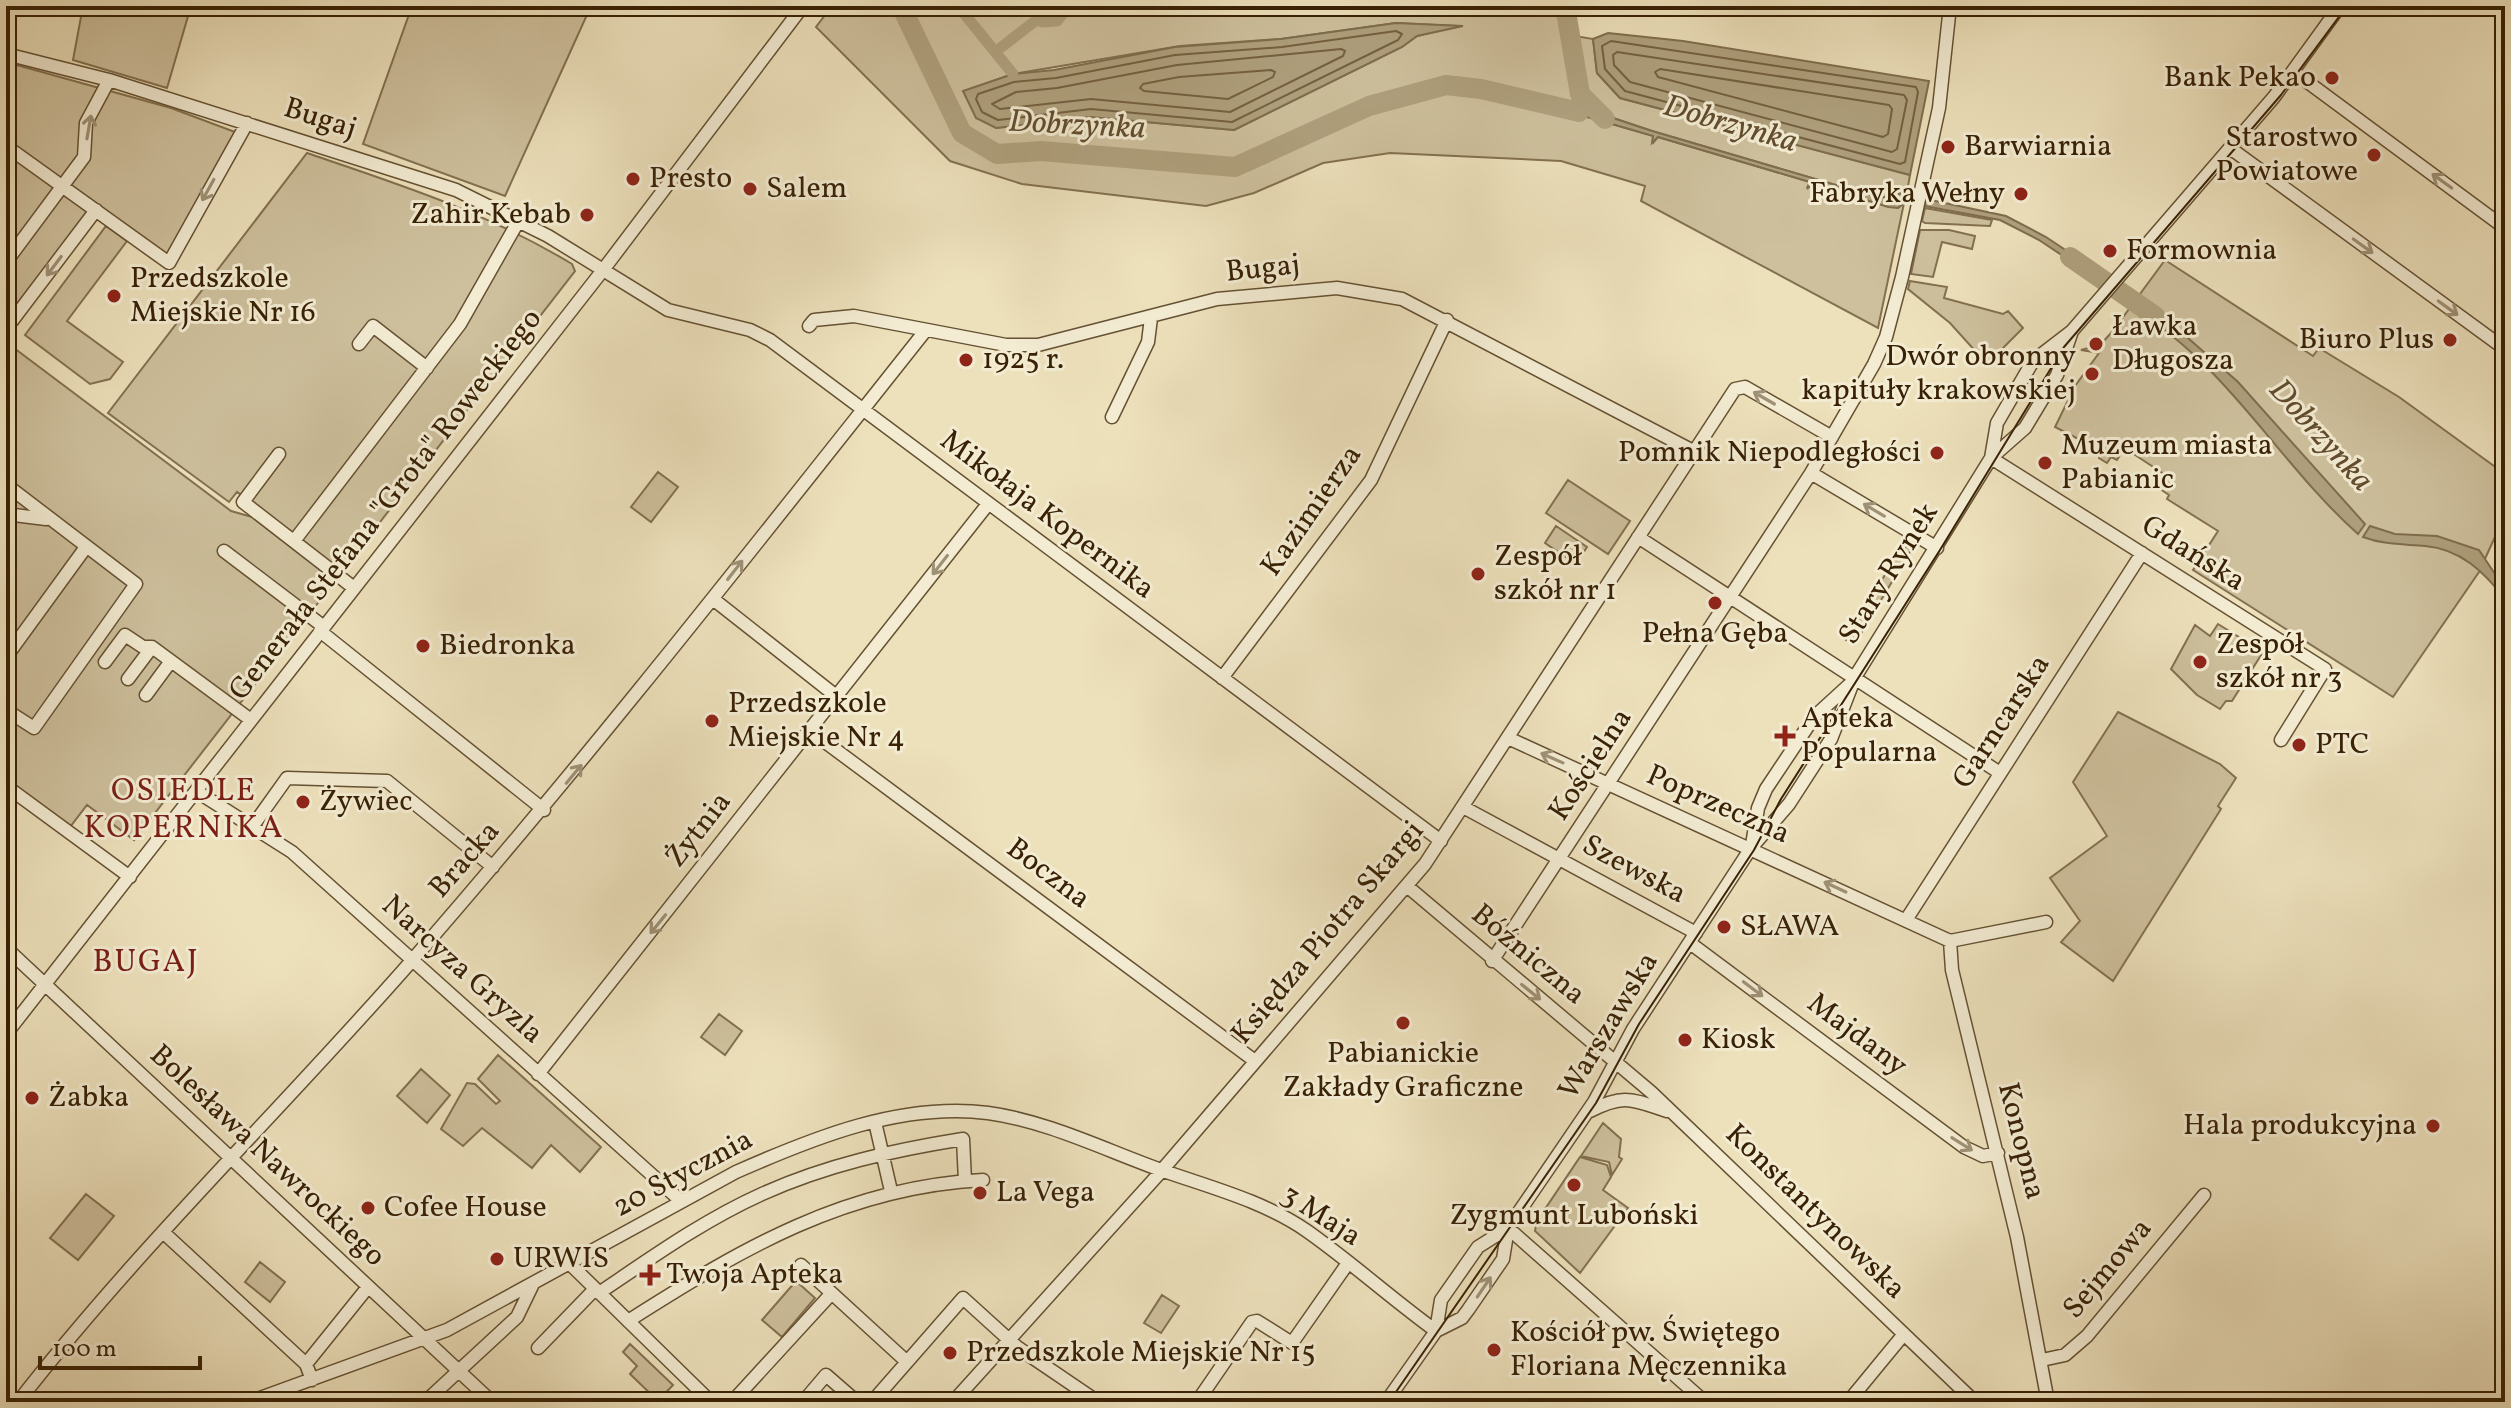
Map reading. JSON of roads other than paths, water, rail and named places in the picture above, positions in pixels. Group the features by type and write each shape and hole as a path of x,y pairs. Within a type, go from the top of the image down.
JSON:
{"main road":[{"path":"2500,1402 2505,1395"}],"street":[{"name":"Generała Stefana \"Grota\" Roweckiego","path":"6,1034 603,270 803,6"},
{"path":"1732,596 1811,473 1886,337 1943,89 1950,6"},
{"path":"2324,6 2341,9"},
{"name":"Stary Rynek","path":"1991,458 2001,414 2033,361 2072,331 2294,72 2341,9"},
{"name":"Bugaj","path":"8,58 109,80 456,190 519,220 603,270"},
{"path":"2294,72 2505,228"},
{"path":"6,262 84,157 86,123 109,80"},
{"path":"6,146 169,263 247,123"},
{"path":"2230,148 2505,349"},
{"path":"6,321 12,321 96,210"},
{"path":"294,541 460,324 519,220"},
{"name":"Mikołaja Kopernika","path":"603,270 668,310 757,333 1441,841"},
{"name":"Bugaj","path":"809,326 814,320 854,316 1023,346 1151,318 1217,299 1337,288 1402,299 1695,452"},
{"path":"1112,417 1144,352 1151,318"},
{"name":"Kazimierza","path":"1222,678 1371,480 1447,320"},
{"path":"359,344 373,326 427,368"},
{"name":"Bracka","path":"18,1402 99,1300 413,960 544,810 926,330"},
{"name":"Stary Rynek","path":"1638,537 1855,677 1991,458 2025,428 2057,375 2072,331"},
{"name":"Księdza Piotra Skargi","path":"953,1402 1162,1171 1408,887 1735,389 1745,387 1832,437"},
{"path":"279,454 243,502 354,588"},
{"name":"Gdańska","path":"1991,458 2325,669 2281,740"},
{"path":"6,462 7,488 136,584 34,728 6,710"},
{"path":"1811,473 1937,548"},
{"name":"Żytnia","path":"538,1074 988,504"},
{"path":"6,514 46,519 63,529"},
{"path":"6,657 86,547"},
{"path":"224,551 544,810"},
{"name":"Garncarska","path":"1906,920 2142,553"},
{"name":"Kościelna","path":"1492,961 1732,596"},
{"path":"713,599 836,696"},
{"path":"105,662 125,635 143,647 152,647 251,720"},
{"path":"128,679 152,647"},
{"path":"146,695 171,661"},
{"path":"1855,677 2000,773"},
{"name":"Warszawska","path":"1751,848 1758,808 1766,789 1814,717 1855,677"},
{"name":"Warszawska","path":"1386,1402 1436,1331 1441,1300 1481,1244 1508,1228 1588,1112 1616,1061 1751,848 1789,804 1831,739 1855,677"},
{"name":"Boczna","path":"809,730 1255,1061"},
{"name":"Poprzeczna","path":"1508,738 1906,920"},
{"path":"252,827 287,778 387,781 493,867"},
{"path":"6,786 130,877"},
{"name":"Narcyza Gryzla","path":"196,791 292,852 681,1201"},
{"name":"Szewska","path":"1463,807 1560,859 1693,938"},
{"name":"Bóźniczna","path":"1408,887 1492,961 1616,1061"},
{"path":"1906,920 1950,941 2046,922"},
{"name":"Majdany","path":"1693,938 1964,1147 1983,1156 1998,1153"},
{"name":"Konopna","path":"1950,941 1952,970 1998,1153 2048,1402"},
{"name":"Bolesława Nawrockiego","path":"6,948 492,1402"},
{"name":"Konstantynowska","path":"1616,1061 1975,1402"},
{"path":"1588,1112 1607,1103 1631,1099 1674,1113"},
{"name":"20 Stycznia","path":"249,1402 425,1339 571,1265 681,1201 777,1154 827,1135 875,1122 916,1115 986,1113 1042,1127 1162,1171"},
{"path":"875,1122 891,1191"},
{"path":"538,1348 597,1291 758,1196 882,1152 963,1139 965,1181"},
{"name":"3 Maja","path":"1162,1171 1285,1218 1436,1331"},
{"path":"628,1321 697,1277 787,1228 891,1191 983,1180"},
{"name":"Sejmowa","path":"2042,1360 2065,1355 2087,1336 2204,1195"},
{"path":"1508,1228 1705,1402"},
{"name":"Warszawska","path":"1436,1331 1462,1318 1476,1298 1503,1259 1508,1228"},
{"path":"164,1233 306,1364 312,1380"},
{"path":"1197,1402 1252,1322 1257,1321 1292,1343 1348,1263"},
{"path":"571,1265 711,1402"},
{"path":"801,1265 906,1361"},
{"path":"425,1402 517,1317 532,1286"},
{"path":"306,1364 368,1287"},
{"path":"732,1402 831,1294"},
{"path":"872,1402 963,1298 1009,1339 1098,1402"},
{"path":"1848,1402 1904,1334"},
{"path":"803,1402 826,1375 857,1402"}],"water":[{"path":"1396,23 1463,26 1417,36 1402,47 1234,130 1090,117 996,128 976,118 963,91 1013,74 1054,70 1175,47 1281,39"},
{"path":"1608,33 1683,41 1929,81 1910,175 1620,98 1597,73 1593,39"},
{"path":"1556,104 1597,116 1594,112 1598,108 1613,118 1652,131 1880,198 1907,192 1904,203 1898,208 1813,183 1807,189 1810,182 1658,137 1652,143 1653,136 1554,107"},
{"path":"1926,199 2006,216 2046,237 2094,269 2090,274 2039,240 2000,220 1924,206"},
{"path":"2139,295 2238,382 2365,524 2358,534 2329,506 2195,356 2130,307"},
{"path":"2370,526 2395,534 2437,536 2479,550 2505,589 2505,599 2480,571 2461,557 2438,548 2386,543 2363,537"}],"waterway":[{"name":"Dobrzynka","path":"901,6 962,133 997,154 1041,151 1235,167 1369,106 1446,85 1481,89 1579,112"},
{"path":"958,6 1013,74"},
{"path":"995,52 1039,18 1042,22 1057,21 1069,6"},
{"path":"1565,6 1580,94 1605,119"},
{"name":"Dobrzynka","path":"2070,257 2155,316"}],"tram line":[{"path":"1389,1402 1596,1103 1639,1024 1754,850 1781,799 1940,550 2064,347 2281,95 2347,6"}],"place":[{"name":"Bank Pekao","path":"2332,78"},
{"name":"Barwiarnia","path":"1948,147"},
{"name":"Starostwo Powiatowe","path":"2374,155"},
{"name":"Presto","path":"633,179"},
{"name":"Salem","path":"750,189"},
{"name":"Fabryka Wełny","path":"2021,194"},
{"name":"Zahir Kebab","path":"587,215"},
{"name":"Formownia","path":"2110,251"},
{"name":"Przedszkole Miejskie Nr 16","path":"114,296"},
{"name":"Biuro Plus","path":"2450,340"},
{"name":"Ławka Długosza","path":"2096,344"},
{"name":"1925 r.","path":"966,360"},
{"name":"Dwór obronny kapituły krakowskiej","path":"2092,374"},
{"name":"Pomnik Niepodległości","path":"1937,453"},
{"name":"Muzeum miasta Pabianic","path":"2045,463"},
{"name":"Zespół szkół nr 1","path":"1478,574"},
{"name":"Pełna Gęba","path":"1715,603"},
{"name":"Biedronka","path":"423,646"},
{"name":"Zespół szkół nr 3","path":"2200,662"},
{"name":"Przedszkole Miejskie Nr 4","path":"712,721"},
{"name":"Apteka Popularna","path":"1785,736"},
{"name":"PTC","path":"2299,745"},
{"name":"Żywiec","path":"303,802"},
{"name":"SŁAWA","path":"1724,927"},
{"name":"Pabianickie Zakłady Graficzne","path":"1403,1023"},
{"name":"Kiosk","path":"1685,1040"},
{"name":"Żabka","path":"32,1098"},
{"name":"Hala produkcyjna","path":"2433,1126"},
{"name":"Zygmunt Luboński","path":"1574,1185"},
{"name":"La Vega","path":"980,1193"},
{"name":"Cofee House","path":"368,1208"},
{"name":"URWIS","path":"497,1259"},
{"name":"Twoja Apteka","path":"650,1275"},
{"name":"Kościół pw. Świętego Floriana Męczennika","path":"1494,1350"},
{"name":"Przedszkole Miejskie Nr 15","path":"950,1353"}],"district":[{"name":"OSIEDLE KOPERNIKA","path":"184,810"},
{"name":"BUGAJ","path":"146,963"}]}
